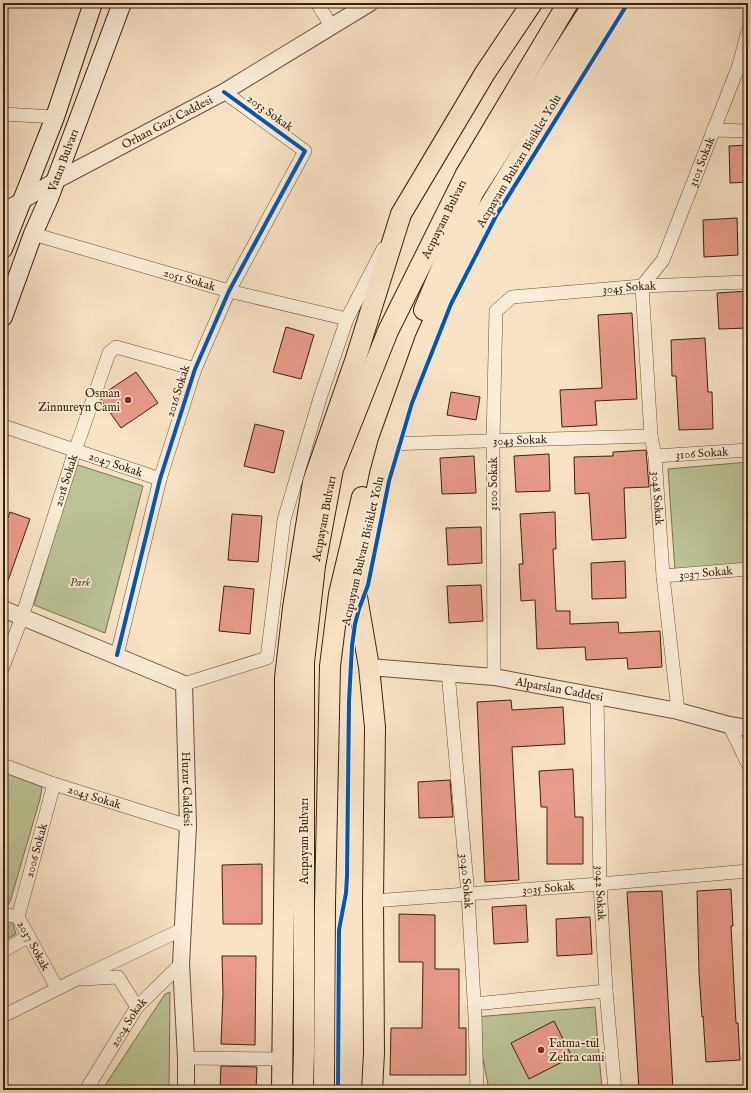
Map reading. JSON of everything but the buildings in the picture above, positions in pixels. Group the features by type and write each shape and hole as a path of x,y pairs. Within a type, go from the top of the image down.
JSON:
{"main road":[{"name":"Vatan Bulvarı","path":"3,250 55,117 93,3"},
{"name":"Vatan Bulvarı","path":"3,317 33,234 55,181 122,3"},
{"path":"282,1090 285,678 293,608 314,482 356,358 401,214 485,73 532,3"},
{"name":"Acıpayam Bulvarı","path":"303,1090 304,662 315,566 333,469 388,331 466,174 568,3"},
{"name":"Acıpayam Bulvarı","path":"324,1090 330,666 339,594 375,440 414,333 473,193 594,3"},
{"path":"372,1090 374,1053 373,900 375,727 369,667 356,591 380,474 388,444 425,340 473,233 564,82 614,3"}],"street":[{"path":"317,3 332,27"},
{"name":"Orhan Gazi Caddesi","path":"3,212 55,181 224,92 370,3"},
{"name":"3101 Sokak","path":"642,286 663,260 713,130 744,65 748,31"},
{"name":"2053 Sokak","path":"224,92 305,151"},
{"path":"3,114 55,117"},
{"path":"713,130 748,131"},
{"name":"2016 Sokak","path":"117,655 160,479 195,369 229,291 305,151"},
{"path":"3,609 184,684 267,658 284,520 320,398 347,319 401,214"},
{"name":"2051 Sokak","path":"33,234 229,291 347,319"},
{"name":"3045 Sokak","path":"512,297 642,286 748,282"},
{"name":"3048 Sokak","path":"642,286 651,436 655,456 663,576 678,711"},
{"name":"3100 Sokak","path":"494,677 492,440 496,311 512,297"},
{"name":"2018 Sokak","path":"3,667 22,617 75,451 109,353 116,347 195,369"},
{"name":"2047 Sokak","path":"3,426 160,479"},
{"name":"3043 Sokak","path":"388,444 651,436"},
{"name":"3106 Sokak","path":"655,456 748,450"},
{"name":"3037 Sokak","path":"663,576 748,569"},
{"name":"Alparslan Caddesi","path":"369,667 448,672 494,677 678,711 748,728"},
{"name":"3040 Sokak","path":"448,672 468,894 475,1017 477,1090"},
{"name":"Huzur Caddesi","path":"184,684 188,826 181,964 186,1058 186,1090"},
{"name":"3042 Sokak","path":"597,696 600,884 606,991 615,1090"},
{"path":"729,724 748,764"},
{"name":"2043 Sokak","path":"3,765 54,784 188,826"},
{"name":"2006 Sokak","path":"18,917 54,784"},
{"name":"3035 Sokak","path":"373,900 600,884 748,871"},
{"name":"2037 Sokak","path":"3,914 18,917 57,988"},
{"path":"3,1016 57,988 183,929"},
{"path":"3,950 29,936"},
{"name":"2004 Sokak","path":"86,1090 137,1008 181,964"},
{"path":"75,980 118,977 137,1008"},
{"path":"474,1004 606,991"},
{"path":"186,1058 282,1059"}],"green space":[{"path":"748,462 748,565 675,571 668,469"},
{"name":"Park","path":"75,464 143,486 105,633 34,605"},
{"path":"3,772 42,787 40,799 10,902 6,907 3,906"},
{"path":"3,919 12,921 16,934 3,941"},
{"path":"170,992 169,1090 102,1090 165,994"},
{"path":"595,1007 602,1090 489,1090 475,1017"}],"cycle path":[{"name":"Acıpayam Bulvarı Bisiklet Yolu","path":"338,1090 339,930 346,893 347,876 349,701 352,646 355,624 368,585 389,481 412,403 451,304 496,216 628,3"},
{"path":"117,655 160,479 195,369 229,291 305,151 224,92"}],"place":[{"name":"Osman Zinnureyn Cami","path":"128,400"},
{"name":"Fatma-tül Zehra cami","path":"541,1050"}]}
